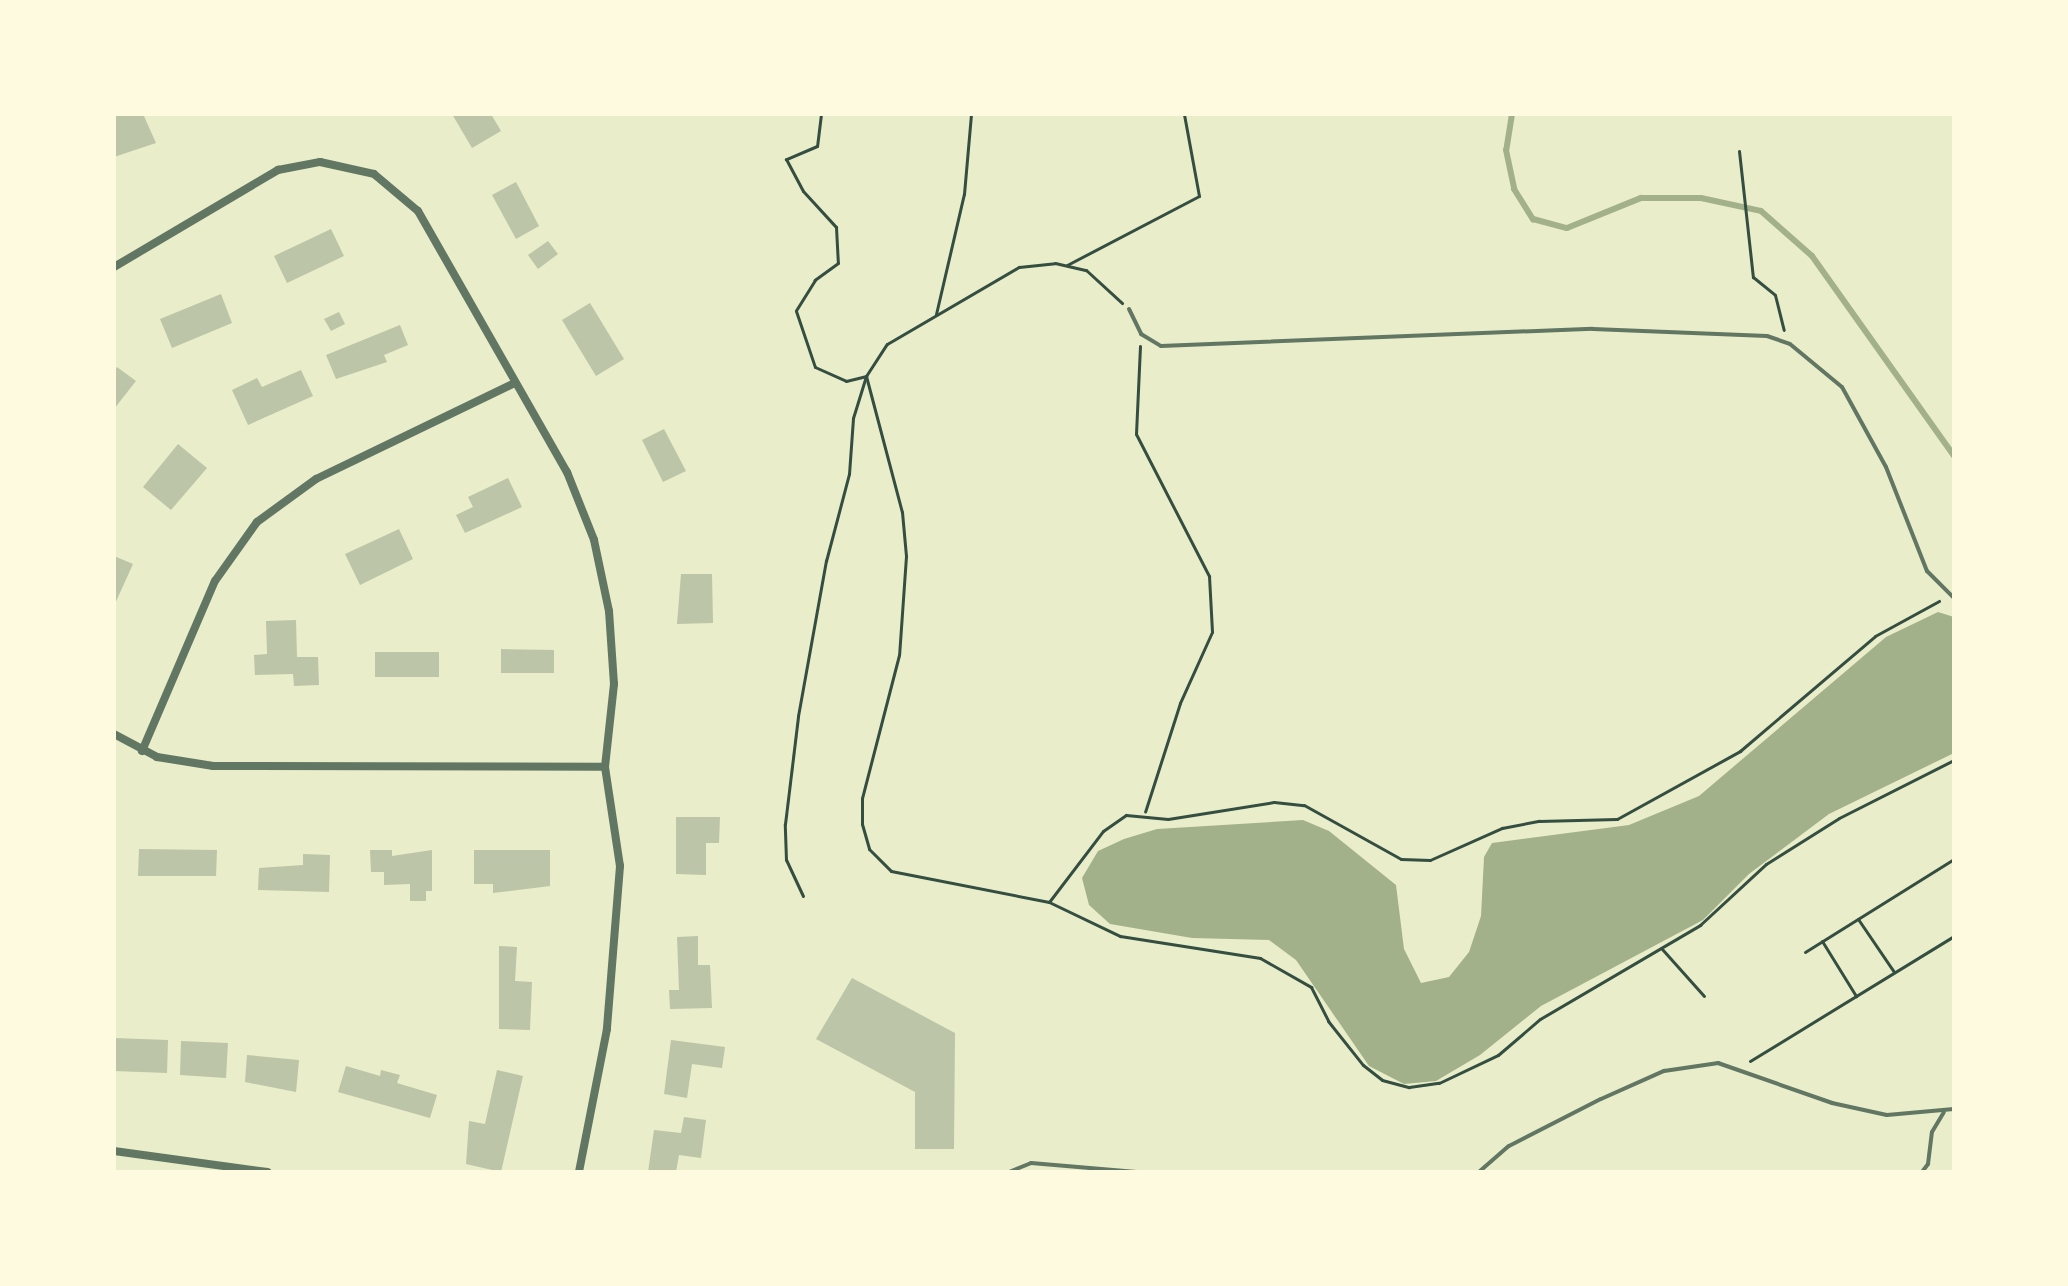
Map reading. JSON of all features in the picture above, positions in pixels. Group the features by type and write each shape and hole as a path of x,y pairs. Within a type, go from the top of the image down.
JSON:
{"street":[{"path":"114,267 278,170 320,162 366,171 401,192 418,211 574,489 601,566 614,665 605,767 618,838 619,902 602,1065 579,1172"},
{"path":"142,751 215,581 257,522 316,479 515,383"},
{"path":"114,734 142,751 213,766 605,767"},
{"path":"114,1151 268,1172"}],"lane":[{"path":"1129,309 1141,334 1161,346 1593,329 1767,336 1784,342 1819,364 1842,387 1886,467 1927,571 1952,597"},
{"path":"1480,1171 1509,1146 1664,1071 1718,1063 1832,1103 1887,1115 1954,1109"},
{"path":"1922,1172 1928,1164 1932,1132 1944,1112"},
{"path":"1009,1172 1031,1163 1137,1172"},
{"path":"1468,1172 1488,1172"}],"path":[{"path":"821,114 817,146 786,159 803,191 836,227 838,263 815,280 796,311 815,367 846,381 866,376"},
{"path":"936,314 964,194 971,114"},
{"path":"1066,265 1199,196 1184,114"},
{"path":"1739,151 1753,277 1770,290 1782,309 1784,342"},
{"path":"803,896 786,860 786,809 798,716 826,561 849,474 853,418 866,376 887,344 1019,267 1066,265 1086,270 1129,309"},
{"path":"1141,334 1136,434 1209,576 1212,632 1180,703 1145,812"},
{"path":"866,376 893,469 906,556 899,655 862,798 869,849 891,871 1049,902 1120,936 1260,958 1311,987 1328,1021 1363,1065 1382,1080 1409,1087 1439,1083 1498,1055 1540,1019 1662,949 1722,908 1766,864 1839,818 1954,760"},
{"path":"1049,902 1103,831 1126,815 1145,812 1168,819 1274,802 1304,805 1401,859 1430,860 1502,828 1539,821 1617,819 1740,751 1875,636 1952,597"},
{"path":"1805,952 1954,859"},
{"path":"1858,919 1895,973"},
{"path":"1737,1069 1954,936"},
{"path":"1822,941 1856,997"},
{"path":"1662,949 1704,996"}],"shaded area":[{"path":"1938,612 1954,617 1954,753 1829,814 1749,874 1703,920 1541,1006 1480,1055 1436,1081 1404,1084 1369,1066 1296,960 1269,940 1192,938 1110,924 1089,905 1082,878 1098,851 1124,839 1157,829 1303,820 1329,831 1396,885 1404,949 1421,983 1449,977 1469,952 1481,916 1484,857 1492,843 1629,825 1699,796 1886,637"}],"building":[{"path":"114,114 143,114 156,143 114,157"},
{"path":"452,114 491,114 501,131 472,148"},
{"path":"516,182 539,226 516,239 492,195"},
{"path":"331,229 344,256 287,283 274,256"},
{"path":"548,241 558,254 538,269 528,255"},
{"path":"221,294 232,323 172,348 160,319"},
{"path":"590,303 624,359 596,376 562,320"},
{"path":"339,312 345,324 331,331 324,319"},
{"path":"400,325 408,345 384,355 387,362 336,379 326,355"},
{"path":"117,367 136,381 114,409 114,372"},
{"path":"301,370 313,396 248,425 232,390 257,378 262,387"},
{"path":"664,429 686,471 663,482 642,440"},
{"path":"178,444 207,468 171,510 143,487"},
{"path":"508,478 522,507 465,533 456,515 473,507 468,497"},
{"path":"399,529 413,559 360,585 345,554"},
{"path":"114,556 133,564 114,606"},
{"path":"681,574 712,574 713,623 677,624"},
{"path":"296,620 297,657 318,657 319,685 294,686 293,674 255,675 254,655 267,654 266,621"},
{"path":"501,649 554,650 554,673 501,673"},
{"path":"375,652 439,652 439,677 375,677"},
{"path":"676,817 720,817 719,843 706,843 706,875 676,874"},
{"path":"139,849 217,850 216,876 138,876"},
{"path":"370,850 392,850 392,856 432,850 432,891 426,891 426,901 410,901 410,884 384,885 384,872 371,872"},
{"path":"474,850 550,850 550,886 493,893 493,884 474,884"},
{"path":"303,854 330,855 329,892 258,890 259,868 303,865"},
{"path":"698,936 698,965 710,965 712,1008 670,1009 669,990 679,990 677,937"},
{"path":"499,946 517,947 515,981 532,982 530,1030 499,1029"},
{"path":"852,978 955,1033 954,1149 915,1149 915,1092 816,1039"},
{"path":"114,1038 168,1040 167,1073 114,1071"},
{"path":"671,1040 725,1047 722,1068 692,1064 687,1098 664,1094"},
{"path":"181,1041 228,1043 226,1078 180,1075"},
{"path":"247,1055 299,1060 296,1092 245,1082"},
{"path":"346,1066 380,1076 381,1070 400,1075 397,1083 437,1095 430,1118 338,1092"},
{"path":"497,1070 523,1076 501,1172 466,1164 469,1121 485,1124"},
{"path":"684,1117 706,1120 701,1158 679,1155 676,1172 648,1172 654,1130 681,1133"}],"waterway":[{"path":"1512,114 1506,150 1514,189 1533,219 1567,228 1641,198 1701,198 1761,211 1812,256 1954,456"}]}
